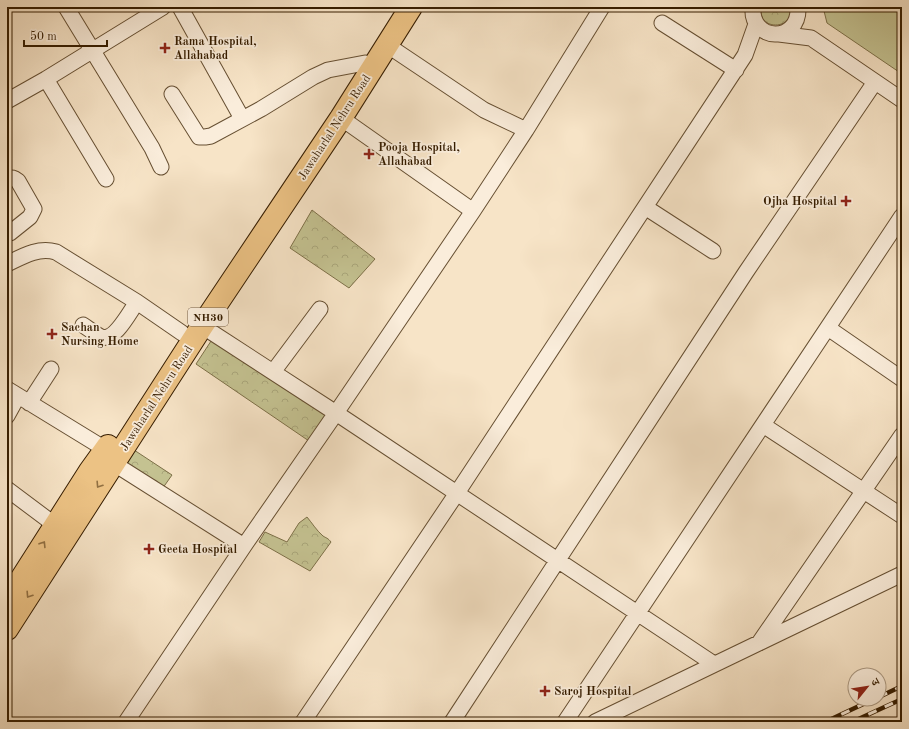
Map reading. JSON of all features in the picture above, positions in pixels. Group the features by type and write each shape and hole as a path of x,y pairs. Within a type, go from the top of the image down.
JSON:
{"highway":[{"name":"Jawaharlal Nehru Road","path":"7,629 109,456 192,330 329,114 365,63 397,7"},
{"name":"Jawaharlal Nehru Road","path":"192,330 341,118 411,7"},
{"name":"Jawaharlal Nehru Road","path":"7,601 55,525 109,456"}],"street":[{"path":"66,7 152,148 161,167"},
{"path":"7,101 93,51 163,7"},
{"path":"180,7 239,113"},
{"path":"126,722 244,546 474,211 602,7"},
{"path":"753,7 756,24 764,32 811,38 902,100"},
{"path":"746,55 774,34 786,32 792,28 796,22 798,11"},
{"path":"798,11 811,38"},
{"path":"662,23 736,70"},
{"path":"303,722 457,494 746,55 756,24"},
{"path":"387,45 484,110 526,130"},
{"path":"172,94 194,131 199,137 205,138 261,109 313,77 328,70 365,63"},
{"path":"46,79 106,179"},
{"path":"452,722 746,272 875,82"},
{"path":"341,118 474,211"},
{"path":"7,179 15,179 18,182 34,209 30,217 7,234"},
{"path":"645,207 713,251"},
{"path":"565,722 828,328 897,236 902,216"},
{"path":"7,264 36,251 48,249 56,252 137,302 273,372 714,664"},
{"path":"83,326 103,338 109,337 118,331 137,302"},
{"path":"273,372 320,309"},
{"path":"828,328 902,379"},
{"path":"7,416 18,396 51,368"},
{"path":"18,396 244,546"},
{"path":"763,425 902,516"},
{"path":"758,643 902,434"},
{"path":"7,489 55,525"},
{"path":"595,722 902,574"}],"green space":[{"path":"760,7 791,7 790,15 788,20 784,23 776,25 767,23 763,20"},
{"path":"823,7 902,7 902,74 827,23"},
{"path":"312,210 375,259 349,288 290,248"},
{"path":"215,335 328,412 309,441 196,364"},
{"path":"131,448 172,475 160,492 120,464"},
{"path":"307,517 321,534 331,542 310,571 259,542 265,532 287,542 299,523"}],"railway":[{"path":"887,693 902,686"},
{"path":"852,722 902,699"},
{"path":"825,722 857,707"}],"place":[{"name":"Rama Hospital, Allahabad","path":"165,48"},
{"name":"Pooja Hospital, Allahabad","path":"369,154"},
{"name":"Ojha Hospital","path":"846,201"},
{"name":"Sachan Nursing Home","path":"52,334"},
{"name":"Geeta Hospital","path":"149,549"},
{"name":"Saroj Hospital","path":"545,691"}]}
